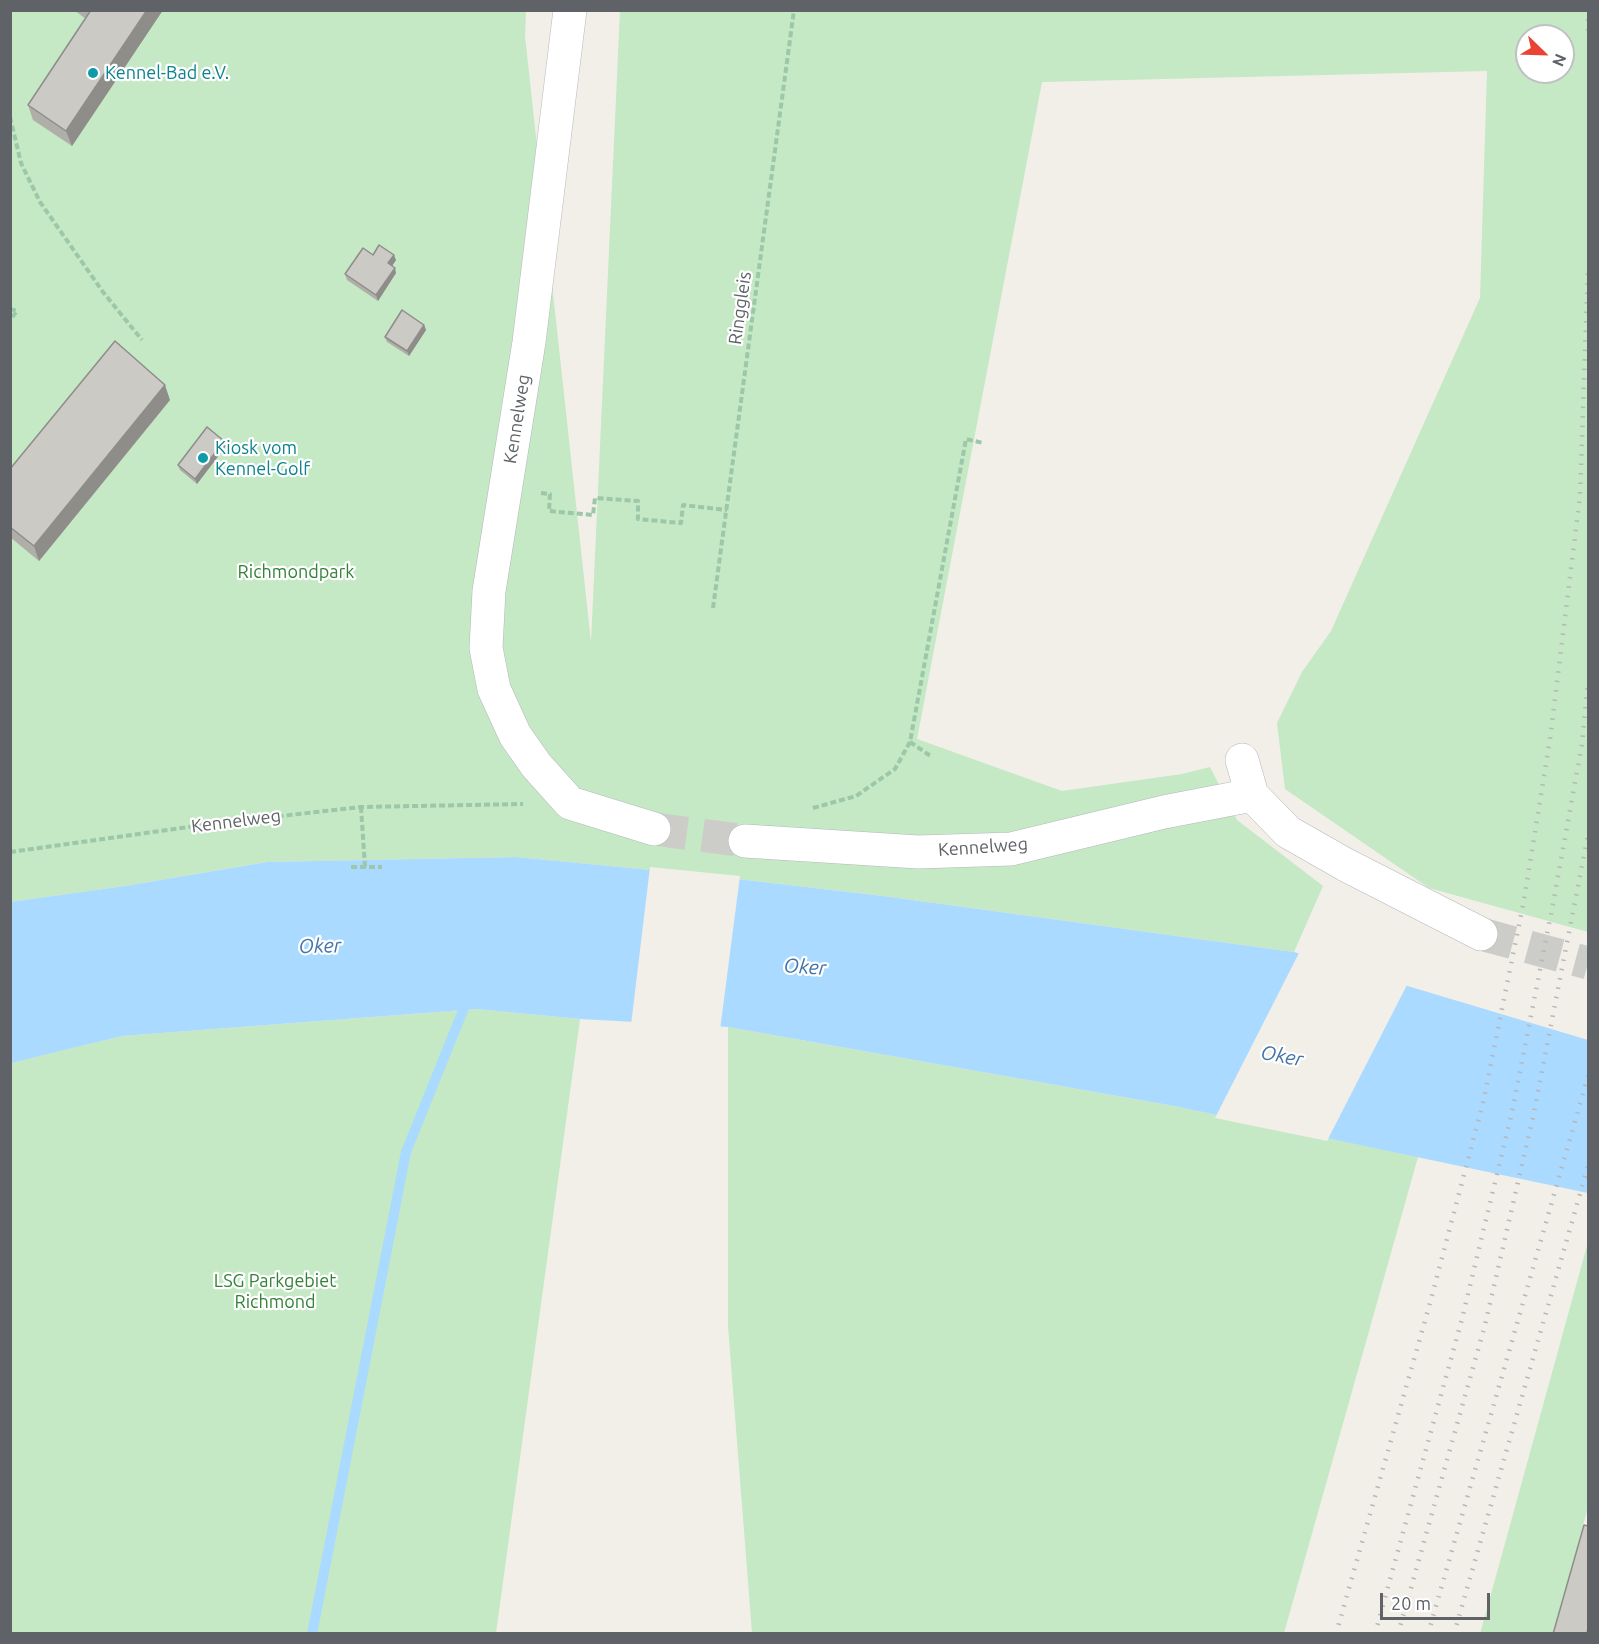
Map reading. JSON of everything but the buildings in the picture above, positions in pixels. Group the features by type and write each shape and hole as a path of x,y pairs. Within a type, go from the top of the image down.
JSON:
{"street":[{"name":"Kennelweg","path":"570,10 529,342 489,591 486,648 494,689 525,750 570,803"},
{"path":"1242,760 1252,795 1288,832 1346,865 1481,934"},
{"name":"Kennelweg","path":"745,841 918,852 1011,849 1164,812 1252,795"},
{"path":"570,803 654,829"}],"path":[{"name":"Ringgleis","path":"713,608 794,10"},
{"path":"10,117 21,163 40,202 75,254 142,340"},
{"path":"10,309 16,311 10,320"},
{"path":"807,810 856,796 895,770 910,742 966,439 983,443"},
{"path":"506,490 550,494 549,511 593,515 595,498 638,501 638,519 681,522 683,505 727,510"},
{"path":"910,742 932,756"},
{"name":"Kennelweg","path":"10,852 210,824 361,807 570,803"},
{"path":"361,807 365,867"},
{"path":"351,867 382,867"}],"green space":[{"name":"Richmondpark","path":"10,11 526,11 525,36 591,642 620,11 1588,11 1588,932 1429,888 1285,789 1277,723 1302,672 1331,631 1480,298 1487,71 1042,82 917,739 1062,791 1182,774 1210,767 1237,820 1323,886 1294,952 883,896 703,875 516,857 267,862 11,902"},
{"name":"LSG Parkgebiet Richmond","path":"477,1009 580,1019 496,1633 11,1633 10,1063 122,1036"},
{"path":"728,1027 1174,1106 1418,1157 1284,1633 752,1633 728,1326"},
{"path":"1588,1242 1588,1507 1554,1633 1480,1634"}],"water":[{"name":"Oker","path":"516,857 703,875 883,896 1294,952 1588,1040 1588,1193 1174,1106 728,1027 580,1019 477,1009 122,1036 11,1063 10,902 125,886 267,862"}],"pier":[{"path":"650,867 740,876 720,1030 631,1025"},
{"path":"1300,951 1408,983 1327,1141 1215,1118"}],"waterway":[{"path":"312,1634 406,1152 468,998"}],"tunnel":[{"path":"654,829 745,841"},
{"path":"1481,934 1588,963"}],"railway":[{"path":"1588,10 1588,36"},
{"path":"1336,1634 1430,1303 1483,1103 1524,900 1550,739 1580,496 1588,269"},
{"path":"1375,1634 1462,1319 1512,1112 1582,744 1588,681"},
{"path":"1398,1634 1485,1325 1533,1117 1588,835"},
{"path":"1428,1634 1588,1076"},
{"path":"1454,1634 1588,1166"}],"place":[{"name":"Kennel-Bad e.V.","path":"93,73"},
{"name":"Kiosk vom Kennel-Golf","path":"203,458"}]}
